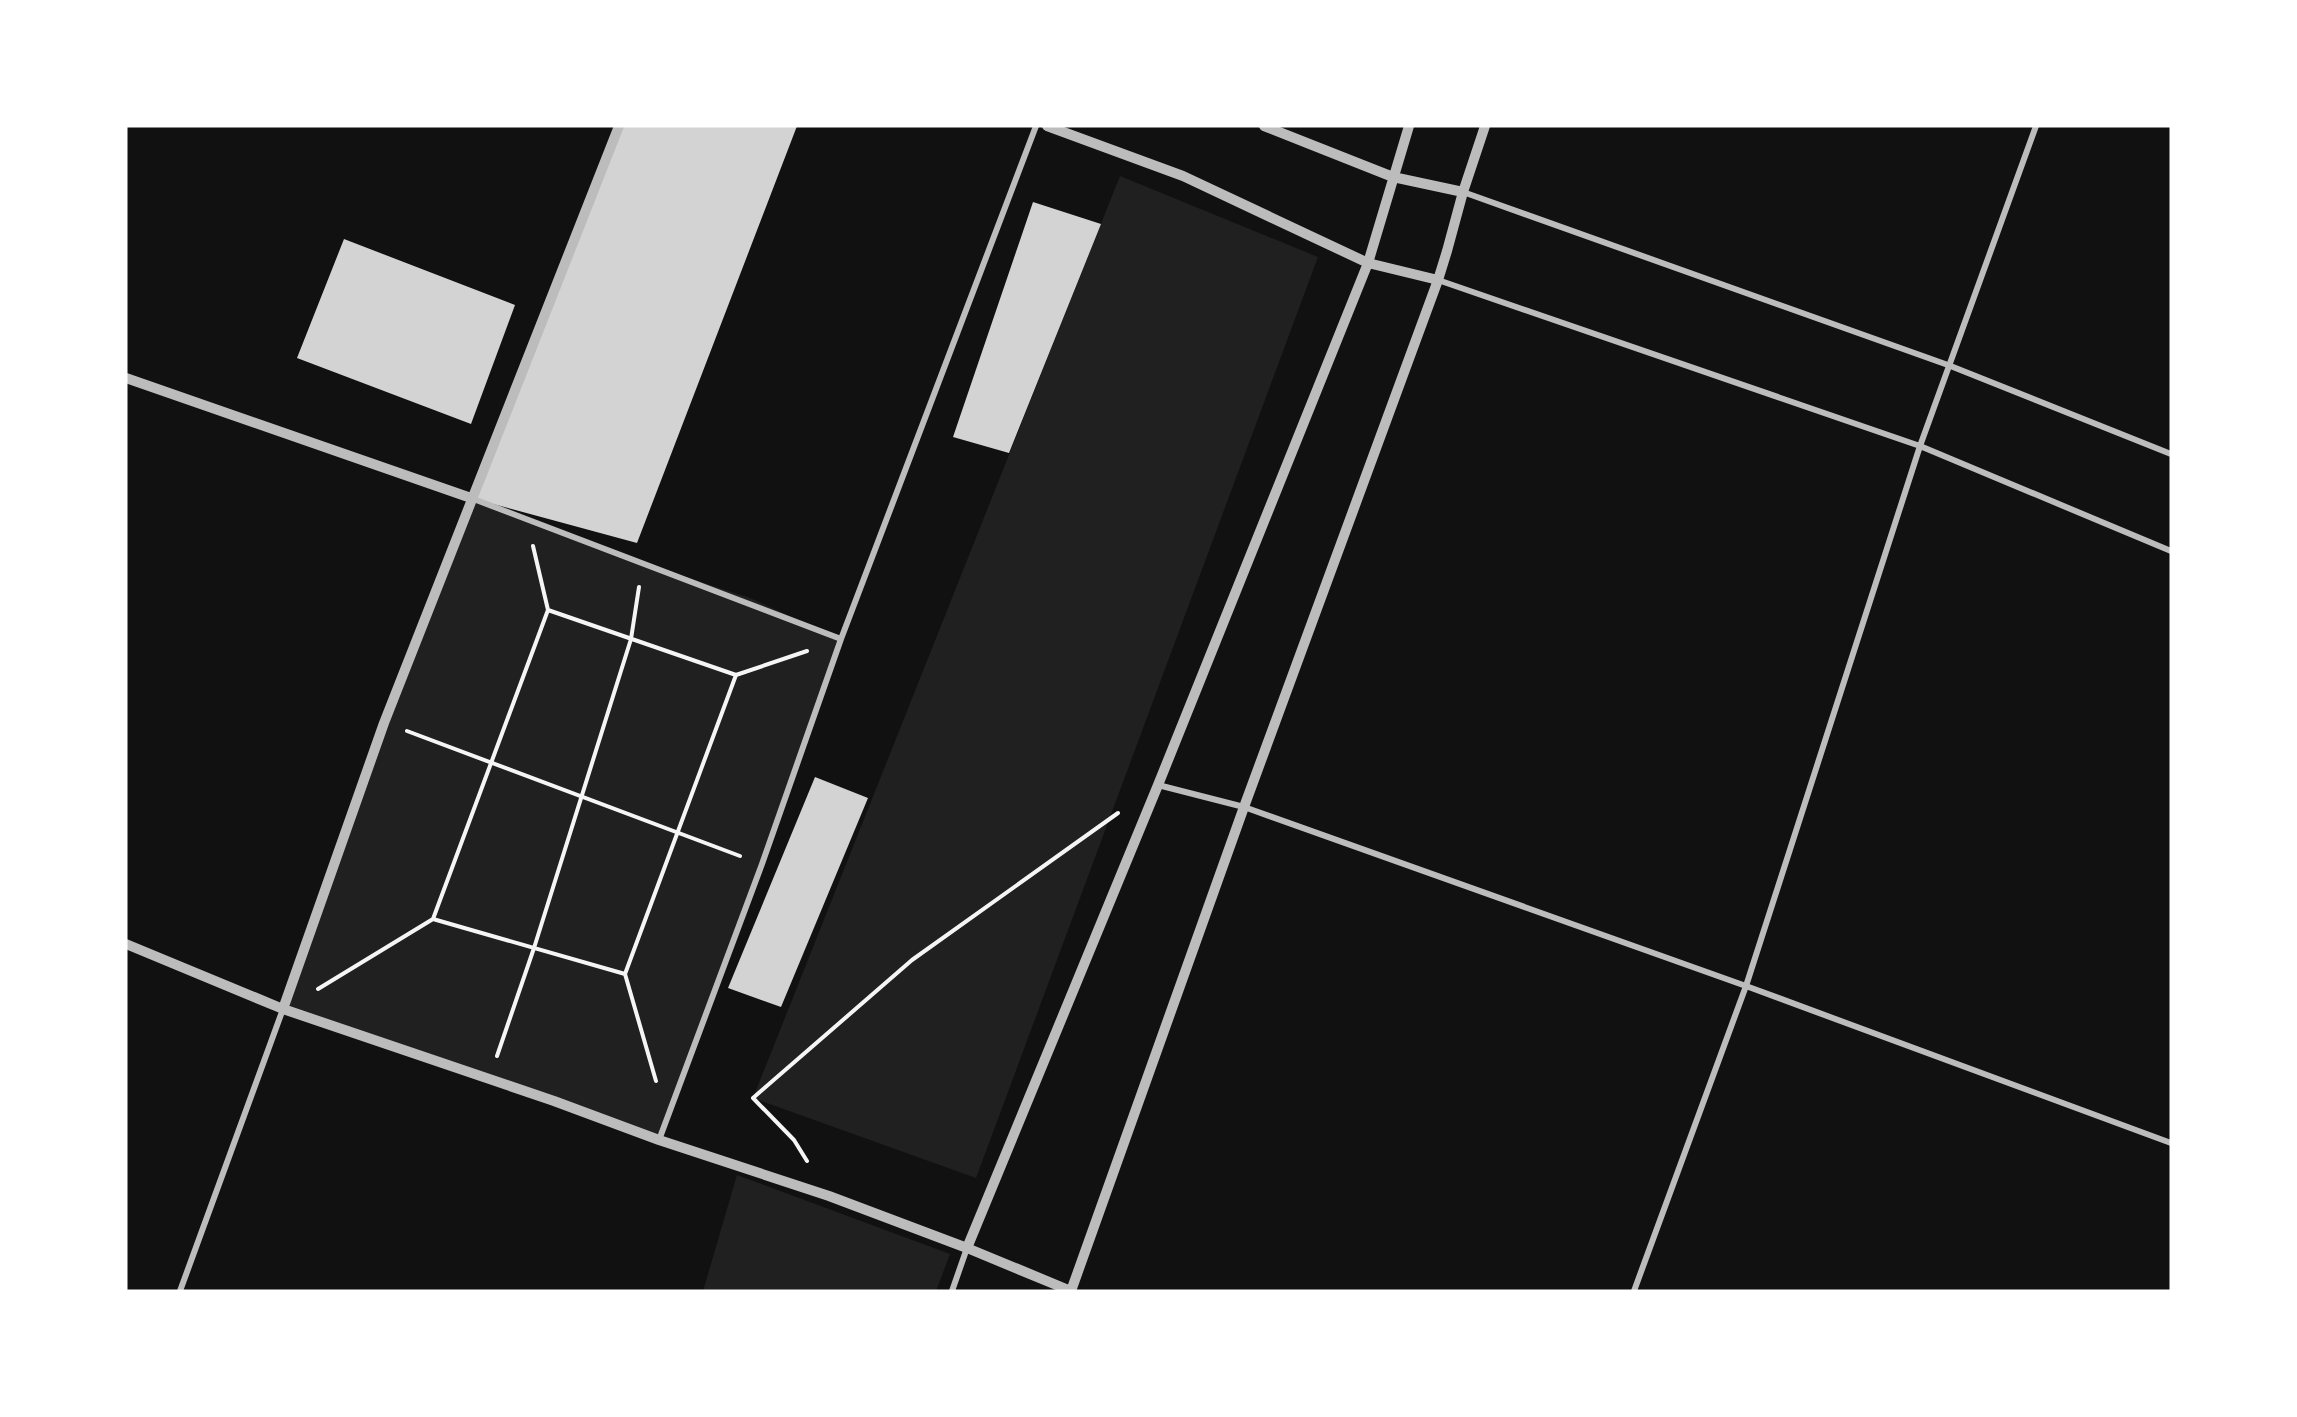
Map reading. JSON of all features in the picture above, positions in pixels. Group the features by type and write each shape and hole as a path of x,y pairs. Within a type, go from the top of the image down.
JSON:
{"street":[{"path":"180,1291 283,1010 384,723 619,126"},
{"path":"659,1140 666,1116 762,864 842,639 1036,126"},
{"path":"1047,126 1182,176 1368,263 1438,280 1920,446 2171,551"},
{"path":"1264,126 1393,177 1463,192 1948,365 2171,454"},
{"path":"952,1291 967,1248 1158,785 1368,263 1409,126"},
{"path":"126,944 283,1010 489,1079 659,1140 829,1196 967,1248 1071,1291 1244,807 1438,280 1485,126"},
{"path":"1634,1291 1746,986 1920,446 2036,126"},
{"path":"126,378 471,498 842,639"},
{"path":"1158,785 1244,807 1746,986 2171,1143"}],"path":[{"path":"283,1010 433,919 548,610 527,519"},
{"path":"489,1079 534,948 631,639 643,562"},
{"path":"548,610 736,675 842,639"},
{"path":"666,1116 625,974 736,675"},
{"path":"384,723 762,864"},
{"path":"829,1196 794,1140 753,1098 912,960 1120,812"},
{"path":"433,919 625,974"}],"shaded area":[{"path":"1120,176 1318,257 976,1178 753,1098"},
{"path":"471,498 643,563 750,598 841,639 659,1140 283,1009"},
{"path":"737,1175 950,1254 936,1291 703,1291"}],"building":[{"path":"619,126 797,126 637,543 471,498"},
{"path":"1033,202 1101,224 1009,453 953,437"},
{"path":"344,239 515,305 471,424 297,358"},
{"path":"815,777 868,798 781,1007 728,988"}]}
